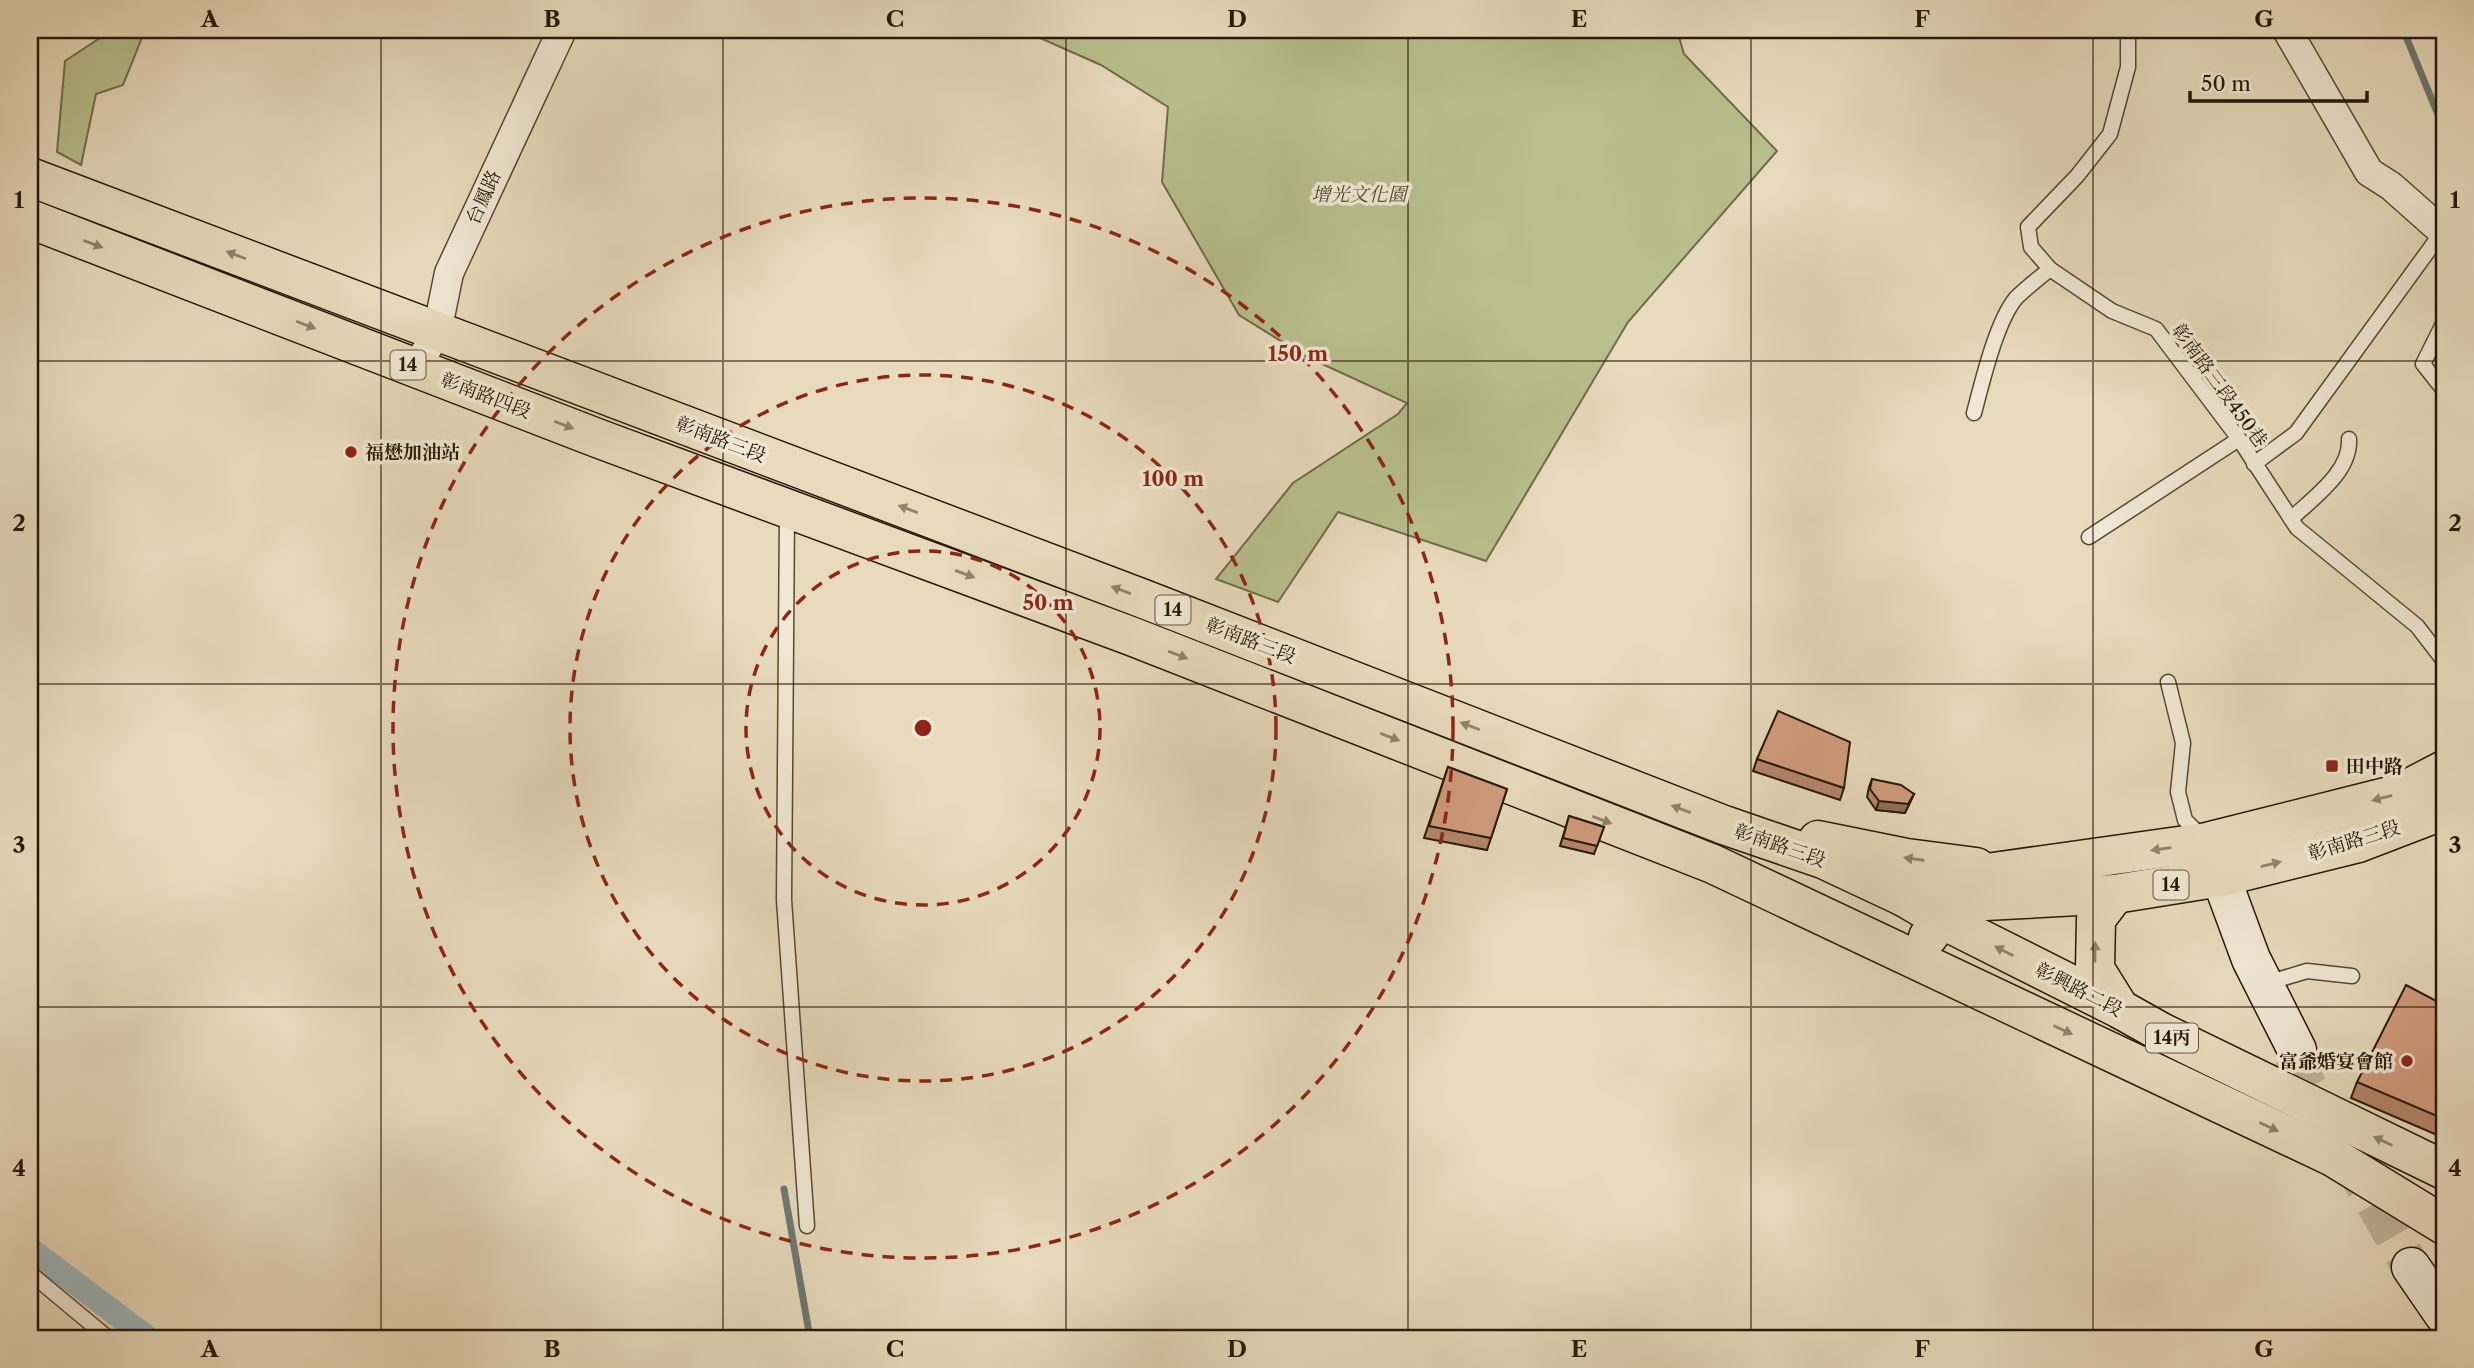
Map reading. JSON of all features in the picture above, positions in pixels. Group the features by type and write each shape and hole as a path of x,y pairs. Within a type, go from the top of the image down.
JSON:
{"main road":[{"name":"14","path":"30,177 438,332"},
{"name":"彰南路四段","path":"30,219 787,508"},
{"name":"彰南路三段","path":"438,332 1141,598 1724,825 1823,859 1904,897 1958,877 2006,870 2214,860 2358,843 2444,810"},
{"name":"彰南路三段","path":"787,508 1143,641 1713,863 1913,958 1941,919 1966,902 2115,894 2398,794 2444,770"},
{"path":"1724,825 1907,858 2006,870"},
{"path":"2115,894 2095,919 2095,970 2120,1009"},
{"path":"1904,897 1913,958"},
{"name":"彰興路二段","path":"1904,897 1941,919 2173,1038 2444,1170"},
{"name":"14丙","path":"1913,958 2333,1157 2444,1225"}],"street":[{"name":"台鳳路","path":"416,368 438,332 449,273 562,30"},
{"path":"2287,30 2369,172 2391,186 2443,233"},
{"path":"2214,860 2261,980 2293,1052"},
{"path":"2444,1304 2416,1264 2444,1315"}],"lane":[{"name":"彰南路三段450巷","path":"2128,30 2128,67 2110,134 2077,176 2028,228 2031,247 2050,269 2112,311 2156,329 2239,439 2297,528 2417,626 2444,661"},
{"path":"2254,464 2297,433 2443,233"},
{"path":"1974,413 1986,368 2015,300 2050,269"},
{"path":"2442,388 2423,364 2444,322"},
{"path":"2089,537 2239,439"},
{"path":"2291,519 2333,479 2350,451 2349,439"},
{"path":"787,508 784,900 807,1226"},
{"path":"2168,682 2183,743 2178,792 2185,820 2214,860"},
{"path":"2261,980 2277,980 2307,971 2352,976"},
{"path":"30,1273 108,1338"}],"green space":[{"path":"109,30 163,30 143,35 123,85 96,94 81,165 57,152 65,61"},
{"name":"增光文化園","path":"1022,30 1677,30 1684,54 1777,151 1628,322 1486,561 1338,512 1278,602 1216,579 1293,483 1398,414 1407,403 1305,356 1239,315 1162,182 1168,107 1101,65"}],"building":[{"path":"1778,711 1850,742 1844,788 1757,759"},
{"path":"1448,767 1507,789 1491,838 1429,826"},
{"path":"1872,779 1901,785 1914,794 1908,804 1879,801 1870,789"},
{"path":"1569,816 1604,827 1597,846 1563,838"},
{"name":"富爺婚宴會館","path":"2406,985 2444,1005 2444,1119 2357,1082"}],"waterway":[{"path":"2395,30 2405,34 2441,122"},
{"path":"784,1189 810,1338"},
{"path":"30,1249 148,1338"}],"tunnel":[{"path":"2290,1055 2411,1267"}],"place":[{"name":"福懋加油站","path":"351,452"},
{"name":"田中路","path":"2332,766"},
{"name":"富爺婚宴會館","path":"2407,1061"}]}
